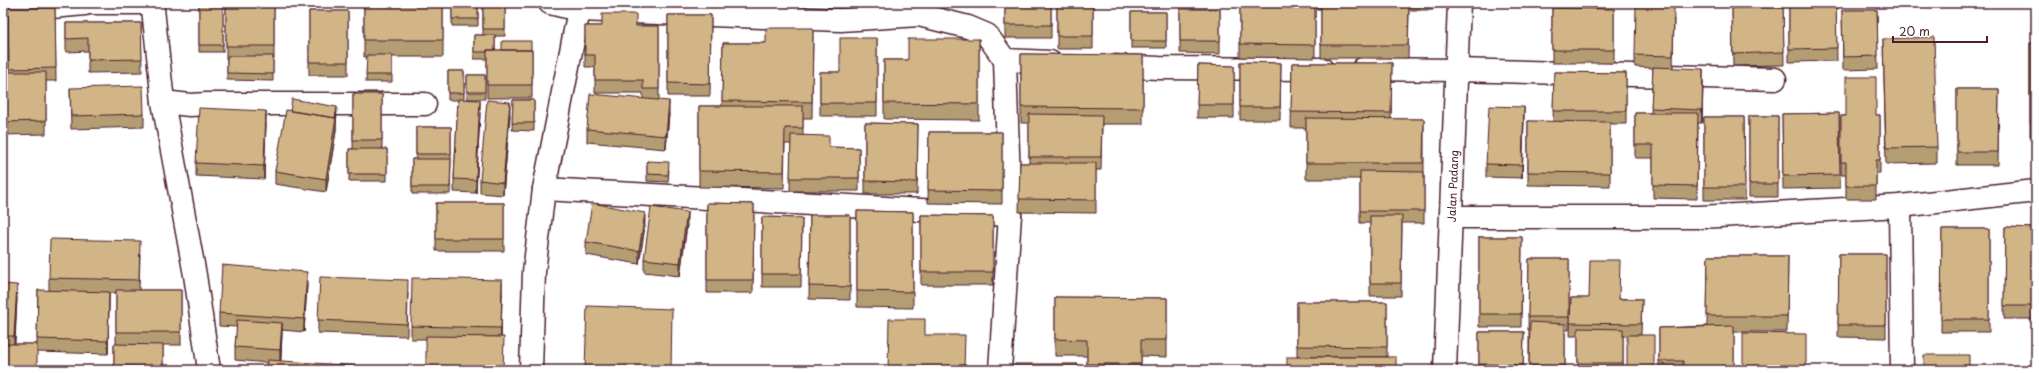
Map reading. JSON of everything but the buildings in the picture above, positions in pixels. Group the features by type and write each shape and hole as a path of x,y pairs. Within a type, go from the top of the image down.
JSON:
{"street":[{"path":"3,8 41,8 85,3 148,3 151,5 153,9 163,102 195,275 209,370"},
{"path":"550,3 579,10 841,20 918,9 968,26 987,35 1005,60 1010,215 1000,370"},
{"name":"Jalan Padang","path":"1446,370 1459,3"},
{"path":"532,370 534,272 544,189 579,10"},
{"path":"1005,60 1066,63"},
{"path":"1090,64 1159,68 1456,70 1775,79"},
{"path":"163,102 190,105 425,104"},
{"path":"544,189 1010,215"},
{"path":"1452,217 1700,217 1900,206 2036,191"},
{"path":"1900,206 1902,370"}]}
